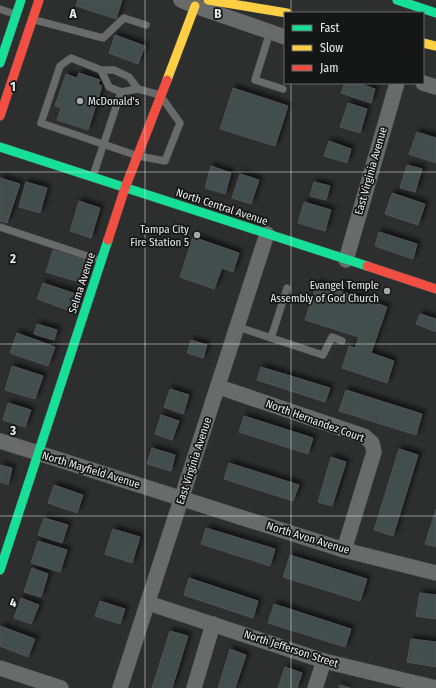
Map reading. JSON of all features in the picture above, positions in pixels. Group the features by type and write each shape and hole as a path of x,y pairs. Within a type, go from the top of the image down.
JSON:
{"main road":[{"path":"0,63 3,46 20,0"},
{"path":"0,116 39,0"},
{"path":"36,10 45,0"},
{"path":"397,0 436,13"},
{"path":"194,2 284,13"},
{"name":"Selma Avenue","path":"0,570 4,548 39,453 125,188 194,2"},
{"path":"424,44 436,46"},
{"name":"North Central Avenue","path":"0,147 436,288"}],"street":[{"path":"194,2 284,37"},
{"path":"424,83 436,87"},
{"name":"East Virginia Avenue","path":"346,260 397,84"},
{"name":"East Virginia Avenue","path":"120,688 268,234"},
{"name":"North Hernandez Court","path":"219,387 364,436 372,443 374,452 344,550"},
{"name":"North Mayfield Avenue","path":"0,441 182,498"},
{"name":"North Avon Avenue","path":"182,498 344,550 436,573"},
{"name":"North Jefferson Street","path":"148,603 324,661 433,688"},
{"path":"194,688 213,624"},
{"path":"315,688 324,661"},
{"path":"0,668 61,688"}],"lane":[{"path":"0,8 16,14"},
{"path":"33,19 104,38 124,18 146,24"},
{"path":"270,32 255,80 283,89"},
{"path":"101,70 109,87 121,92 138,89 160,95 180,123 165,161 138,156 42,123 60,66 71,58 101,70 114,70 129,77 138,89"},
{"path":"93,177 121,92"},
{"path":"0,226 101,261"},
{"path":"271,338 287,288"},
{"path":"238,327 323,355 332,337 342,341"}],"building":[{"path":"78,0 122,0 116,19 76,6"},
{"path":"115,35 145,46 138,64 109,53"},
{"path":"79,73 100,80 98,84 102,86 88,130 57,120 61,108 55,106 66,74 77,78"},
{"path":"345,84 361,84 375,89 371,103 341,93"},
{"path":"233,88 288,106 275,146 220,129"},
{"path":"348,103 367,109 360,133 340,127"},
{"path":"417,132 436,138 436,163 409,154"},
{"path":"329,141 351,149 347,163 324,156"},
{"path":"407,165 422,169 415,192 400,188"},
{"path":"211,166 231,173 225,194 205,188"},
{"path":"240,174 259,180 251,204 232,198"},
{"path":"0,178 20,184 7,223 0,221"},
{"path":"26,182 47,188 40,213 19,207"},
{"path":"314,182 330,186 326,200 310,196"},
{"path":"392,193 425,204 418,225 385,214"},
{"path":"79,201 100,208 91,238 70,231"},
{"path":"304,202 331,210 325,231 298,223"},
{"path":"379,232 417,244 413,259 375,246"},
{"path":"193,237 239,253 233,272 222,268 214,289 180,277"},
{"path":"53,250 85,260 79,282 46,272"},
{"path":"43,283 76,294 70,311 37,299"},
{"path":"317,283 387,307 371,353 394,361 387,383 342,368 349,346 355,348 359,337 305,320"},
{"path":"420,314 436,319 436,332 416,324"},
{"path":"37,324 57,330 54,340 34,334"},
{"path":"17,333 55,347 48,366 10,353"},
{"path":"191,340 207,345 203,358 187,353"},
{"path":"12,366 43,376 35,399 5,390"},
{"path":"261,367 330,388 325,402 257,380"},
{"path":"170,389 189,395 183,414 164,407"},
{"path":"346,390 422,414 416,435 339,411"},
{"path":"8,403 31,410 25,427 3,420"},
{"path":"161,415 179,421 172,440 155,434"},
{"path":"244,416 313,438 308,454 239,432"},
{"path":"152,448 175,455 171,471 147,464"},
{"path":"399,449 418,455 393,536 374,530"},
{"path":"331,457 346,462 332,506 318,502"},
{"path":"229,463 299,485 293,501 224,479"},
{"path":"0,465 12,468 8,485 0,482"},
{"path":"54,485 83,495 77,513 48,503"},
{"path":"436,509 436,547 425,544"},
{"path":"44,518 68,525 62,543 38,535"},
{"path":"206,528 275,549 270,566 201,544"},
{"path":"113,529 140,537 132,563 105,554"},
{"path":"38,541 67,550 60,572 31,563"},
{"path":"290,555 367,579 360,601 283,577"},
{"path":"32,568 48,574 41,597 24,592"},
{"path":"189,578 258,601 253,618 184,595"},
{"path":"420,593 436,595 436,619 416,616"},
{"path":"21,598 39,605 31,624 14,618"},
{"path":"100,601 125,609 120,624 95,616"},
{"path":"274,604 351,629 345,647 268,623"},
{"path":"0,626 35,639 28,657 0,646"},
{"path":"170,631 188,636 172,688 152,688"},
{"path":"411,639 436,642 436,667 407,662"},
{"path":"230,649 246,655 235,688 218,688"},
{"path":"285,667 302,673 297,688 278,688"},
{"path":"340,685 350,688 339,688"}],"traffic: fast":[{"path":"0,63 21,0"},
{"path":"397,0 436,13"},
{"path":"0,147 367,266"},
{"path":"0,570 108,240"}],"traffic: slow":[{"path":"208,0 284,13"},
{"path":"167,80 195,6"},
{"path":"424,43 436,46"}],"traffic: jam":[{"path":"0,116 39,0"},
{"path":"108,240 125,188 167,80"},
{"path":"367,266 436,289"}],"place":[{"name":"McDonald's","path":"80,101"},
{"name":"Tampa City Fire Station 5","path":"197,235"},
{"name":"Evangel Temple Assembly of God Church","path":"387,291"}]}
